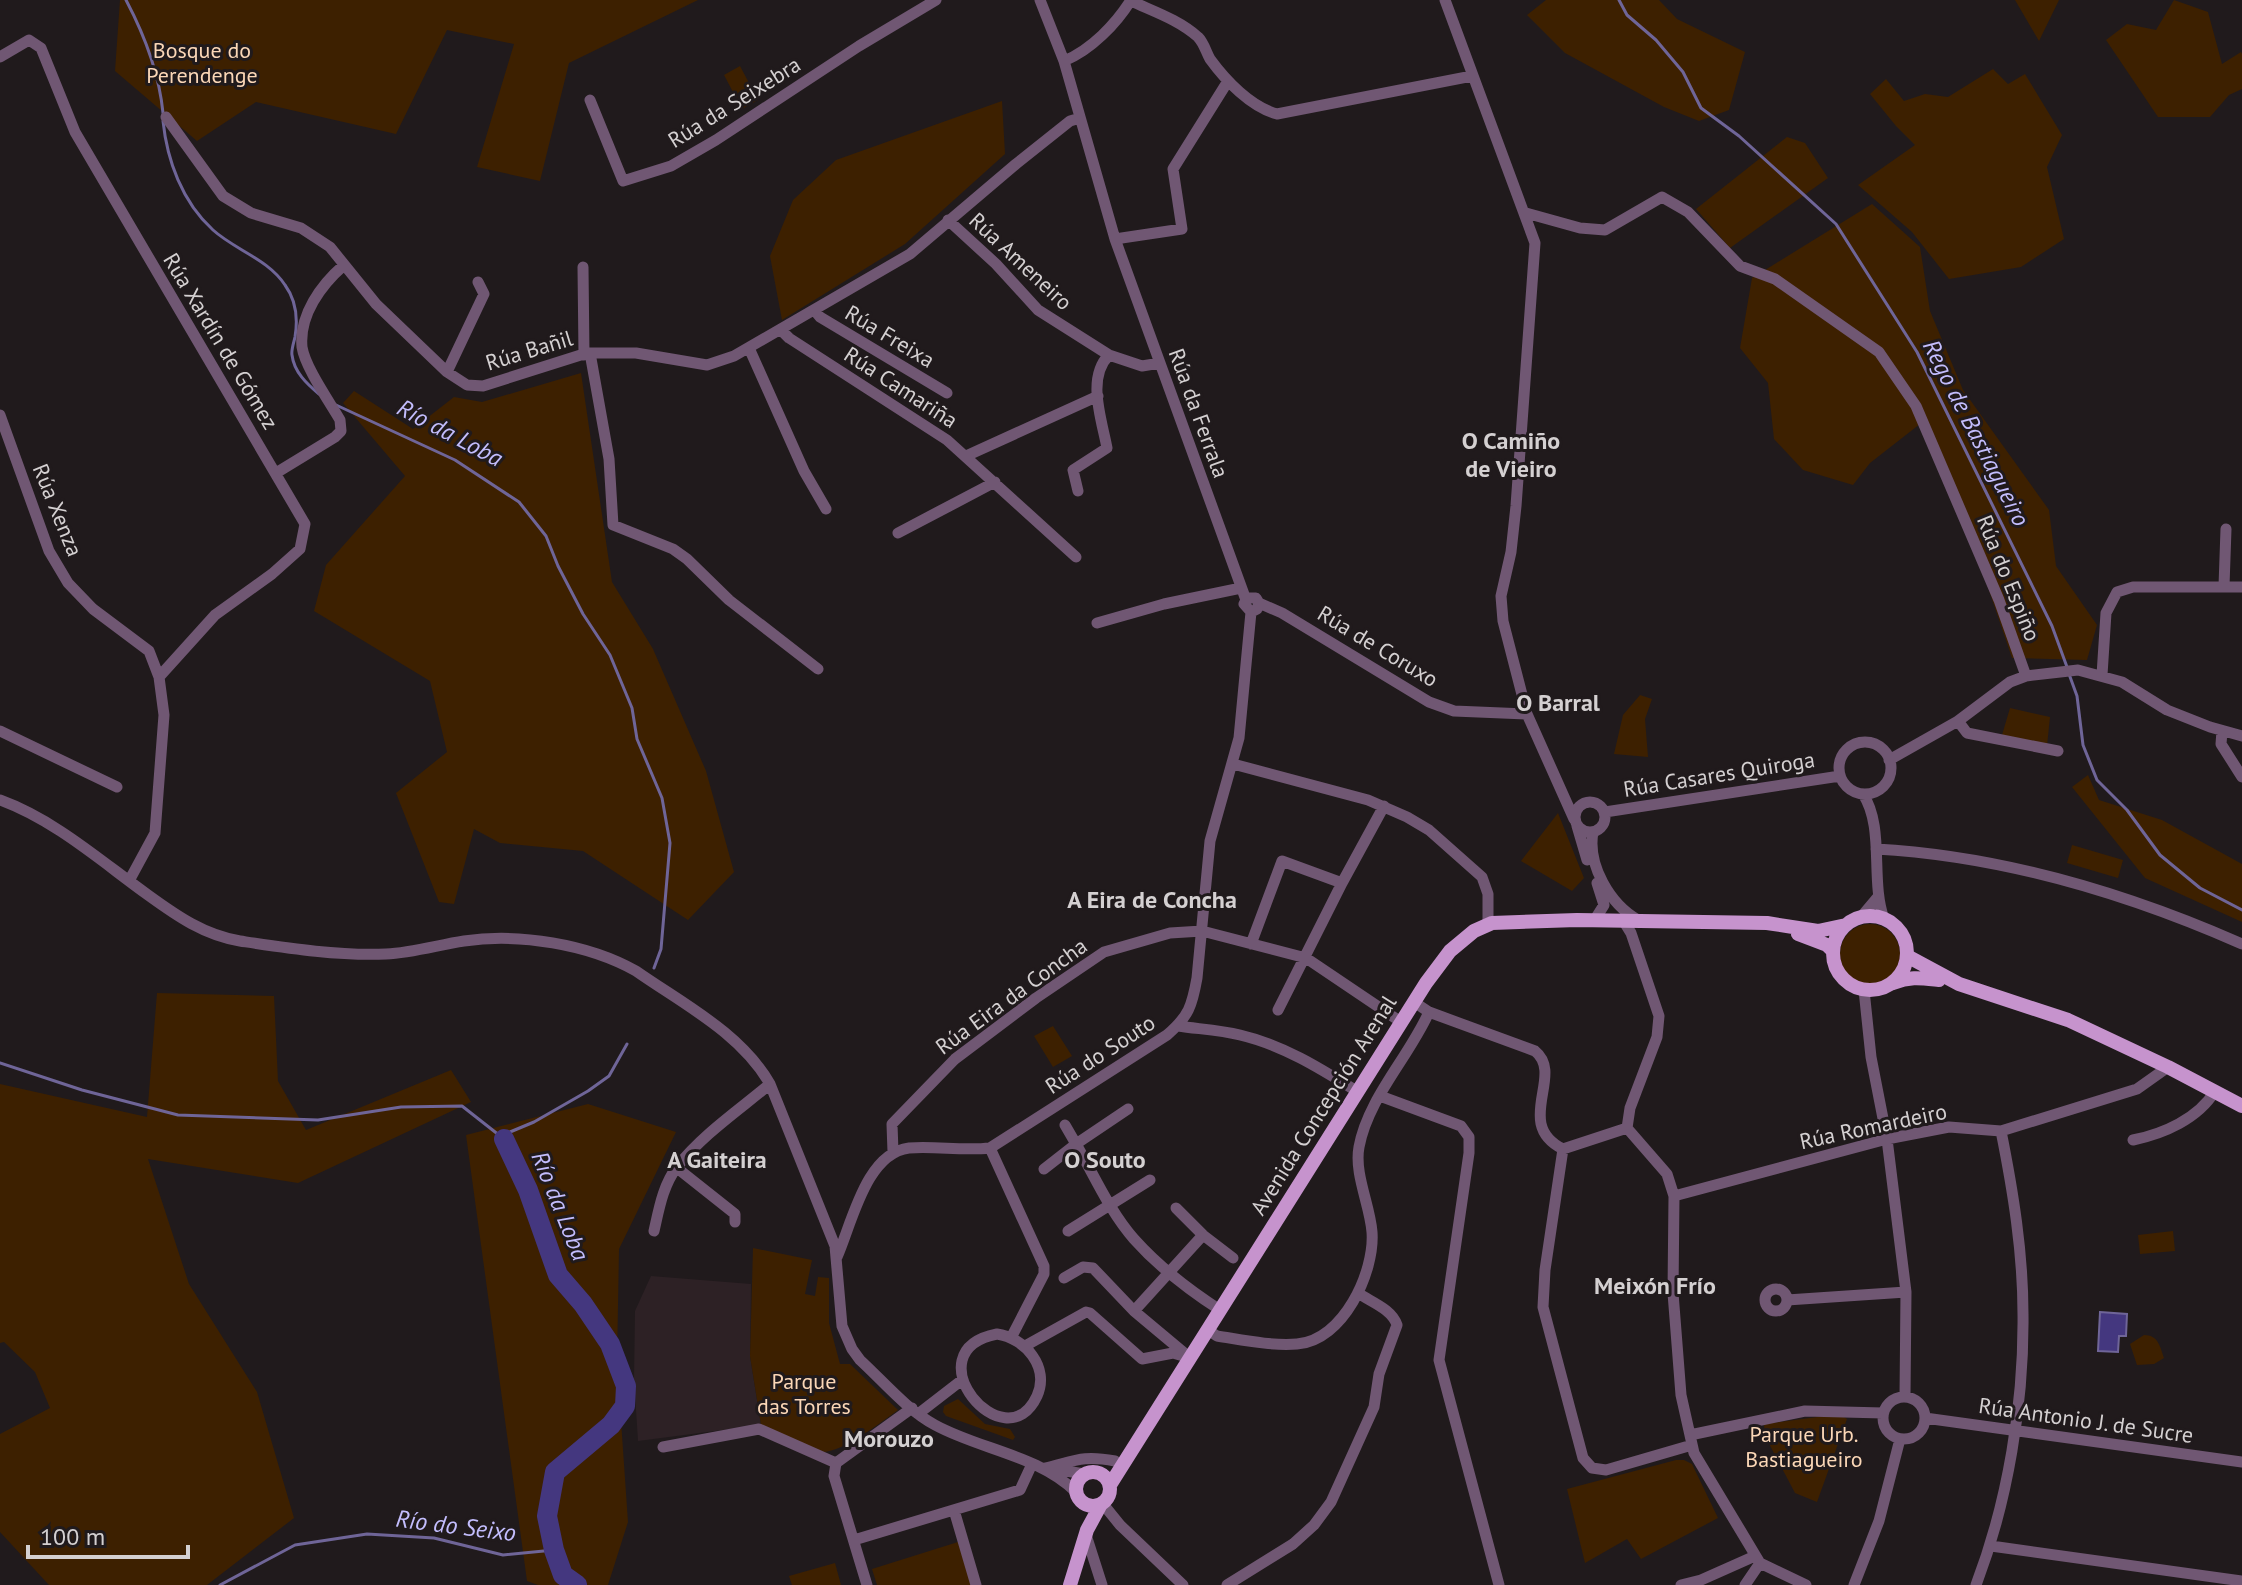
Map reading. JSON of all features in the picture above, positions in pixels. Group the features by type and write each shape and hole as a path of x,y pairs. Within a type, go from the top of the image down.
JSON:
{"main road":[{"path":"1488,924 1639,920 1767,923 1818,931 1846,925 1861,917 1884,919 1902,934 1907,956 1902,972 1890,984"},
{"path":"1767,923 1827,945 1833,951 1840,974 1851,985 1864,990 1877,990 1905,978 1921,976 1959,984 2068,1020 2242,1106"},
{"name":"Avenida Concepción Arenal","path":"1070,1585 1096,1505 1110,1496 1110,1485 1401,1022 1450,951 1474,931 1488,924"},
{"path":"1833,951 1846,925"},
{"path":"1907,956 1959,984"},
{"name":"Avenida Concepción Arenal","path":"1090,1473 1131,1452"},
{"path":"1096,1505 1076,1492 1078,1481 1090,1473 1105,1476 1110,1485"}],"street":[{"name":"Rúa da Seixebra","path":"590,100 623,181 671,166 716,140 859,46 936,0"},
{"name":"Rúa da Ferrala","path":"1040,0 1064,61 1115,239 1249,601"},
{"path":"1064,61 1078,55 1108,29 1131,1 1176,21 1201,40 1209,57 1228,81 1262,110 1277,114 1472,76"},
{"path":"1448,2 1472,76 1535,243 1516,506 1511,552 1501,596 1503,621 1527,714 1576,822 1604,905 1594,921"},
{"name":"Rúa Xardín de Gómez","path":"0,57 29,40 41,48 75,132 305,524 300,549 272,574 215,615 159,677"},
{"path":"1115,239 1182,229 1173,169 1228,81"},
{"name":"Rúa Bañil","path":"166,117 223,196 251,213 301,228 330,247 376,304 447,372 467,385 483,386 587,354 636,353 707,365 749,348 910,254 1027,155 1070,121 1080,118"},
{"name":"Rúa do Espiño","path":"1526,213 1580,228 1605,230 1662,197 1688,212 1740,266 1775,279 1879,352 1916,406 1999,600 2026,676"},
{"name":"Rúa Ameneiro","path":"948,220 996,264 1038,310 1109,355 1142,366 1160,363"},
{"path":"276,473 341,431 340,420 302,349 304,324 313,301 344,265"},
{"path":"583,267 587,354 609,459 613,525 673,549 729,600 818,669"},
{"path":"447,372 484,294 478,282"},
{"name":"Rúa Freixa","path":"815,311 820,317 947,393"},
{"name":"Rúa Camariña","path":"781,330 947,440 1076,557"},
{"path":"749,348 804,471 826,509"},
{"path":"1078,491 1073,470 1107,448 1096,379 1100,364 1109,355"},
{"path":"966,456 1098,396"},
{"name":"Rúa Xenza","path":"0,415 49,551 68,583 93,609 149,651 159,677"},
{"path":"898,533 995,482"},
{"path":"2224,586 2226,529"},
{"path":"2102,675 2106,613 2117,592 2133,587 2242,587"},
{"path":"1097,623 1164,604 1249,601"},
{"name":"Rúa de Coruxo","path":"1249,601 1282,613 1429,702 1454,711 1527,714"},
{"name":"Rúa do Souto","path":"893,1152 909,1148 967,1151 990,1148 1178,1026 1186,1016 1192,1004 1212,831 1239,738 1249,601"},
{"path":"1884,919 1877,898 1871,806 1877,791 1889,777 1889,760 1958,721 2010,682 2026,676 2078,670 2102,675 2122,682 2167,710 2242,736"},
{"path":"129,881 155,833 164,715 159,677"},
{"path":"1958,721 1967,733 2058,751"},
{"path":"0,731 117,787"},
{"path":"2222,731 2221,744 2242,777"},
{"name":"Rúa Casares Quiroga","path":"1871,806 1863,794 1849,788 1840,776 1840,760 1843,753 1856,743 1872,743 1885,752 1889,760"},
{"path":"1233,764 1384,806 1429,830 1478,871 1488,894 1488,924"},
{"name":"Rúa Casares Quiroga","path":"1605,812 1840,776"},
{"path":"1863,794 1877,791"},
{"path":"1563,793 1582,804 1598,803 1605,812 1602,827 1593,832 1582,830 1576,822 1576,811 1582,804"},
{"path":"0,800 36,815 197,928 237,940 373,954 467,941 514,939 590,952 636,971 735,1040 760,1066 786,1119 837,1257 838,1303 845,1336 860,1360 915,1411 936,1426 1032,1464 1090,1473"},
{"path":"1278,1010 1384,806"},
{"path":"1593,832 1591,854 1609,894 1625,913 1639,920"},
{"path":"1876,849 1950,856 2053,875 2184,919 2242,944"},
{"path":"1251,944 1282,861 1342,883"},
{"path":"1861,917 1877,898"},
{"path":"1623,920 1631,933 1659,1016 1657,1037 1630,1108 1627,1128 1667,1174 1674,1196 1673,1293 1681,1395 1694,1453 1758,1560 1806,1585"},
{"path":"1202,931 1306,958 1401,1022"},
{"name":"Rúa Eira da Concha","path":"893,1152 892,1124 955,1059 1036,998 1104,952 1170,933 1202,931"},
{"path":"1864,990 1906,1292 1905,1396"},
{"path":"1414,1002 1429,1012 1535,1051 1543,1057 1545,1067 1539,1118 1541,1127 1554,1145 1563,1149 1627,1128"},
{"path":"1208,1330 1217,1336 1259,1342 1298,1344 1312,1341 1333,1326 1358,1293 1373,1251 1372,1230 1358,1161 1359,1148 1380,1096 1429,1012"},
{"path":"1178,1026 1239,1035 1273,1045 1358,1092"},
{"name":"Rúa Romardeiro","path":"1674,1196 1887,1139 1949,1127 2001,1131 2137,1089 2168,1067"},
{"path":"654,1231 660,1202 677,1168 695,1148 770,1084"},
{"path":"2133,1140 2163,1134 2207,1104 2215,1091"},
{"path":"1380,1096 1461,1126 1469,1137 1439,1360 1499,1585"},
{"path":"1044,1169 1128,1109"},
{"path":"1065,1125 1134,1238 1169,1273 1220,1310"},
{"path":"1976,1585 1991,1546 2016,1431 2023,1313 2014,1199 2001,1131"},
{"path":"990,1148 1044,1266 1044,1274 1012,1336"},
{"path":"1563,1149 1545,1270 1543,1307 1583,1458 1592,1468 1606,1470 1691,1440 1805,1411 1883,1413"},
{"path":"837,1257 872,1172 893,1152"},
{"path":"677,1168 735,1214 735,1222"},
{"path":"1068,1231 1150,1180"},
{"path":"1176,1208 1203,1235 1233,1258"},
{"path":"1134,1311 1203,1235"},
{"path":"1064,1278 1089,1266 1134,1311 1190,1358"},
{"path":"1787,1300 1906,1292"},
{"path":"1227,1585 1271,1559 1314,1525 1331,1502 1359,1442 1374,1407 1379,1374 1397,1325 1396,1319 1388,1312 1358,1293"},
{"path":"1025,1346 1086,1312 1142,1359 1173,1353 1190,1358"},
{"path":"997,1334 1012,1336 1025,1346 1040,1371 1040,1390 1033,1404 1020,1415 992,1415 973,1401 962,1380 966,1355 974,1344 997,1334"},
{"path":"867,1585 834,1476 836,1463 962,1380"},
{"path":"1905,1396 1920,1404 1925,1418 1915,1436 1900,1439 1886,1429 1883,1413 1889,1402 1905,1396"},
{"name":"Rúa Antonio J. de Sucre","path":"1925,1418 2242,1462"},
{"path":"663,1447 759,1429 836,1463"},
{"path":"1854,1585 1879,1521 1900,1439"},
{"path":"1047,1468 1089,1457 1115,1461"},
{"path":"854,1540 1020,1490 1032,1464"},
{"path":"1047,1468 1076,1492"},
{"path":"1096,1505 1115,1519 1183,1585"},
{"path":"954,1510 976,1585"},
{"path":"1102,1585 1088,1530 1104,1519 1115,1519"},
{"path":"1991,1546 2242,1581"},
{"path":"1681,1585 1758,1560"},
{"path":"1745,1585 1758,1560"}],"shaded area":[{"path":"651,1276 751,1284 750,1356 761,1425 638,1441 634,1379 635,1311"},
{"path":"2100,1312 2127,1314 2126,1336 2119,1336 2118,1352 2098,1351"}],"green space":[{"name":"Bosque do Perendenge","path":"120,0 698,0 569,63 540,181 477,167 514,44 447,30 396,134 256,102 197,141 115,71"},
{"path":"1546,0 1659,0 1677,19 1745,52 1729,110 1699,121 1664,107 1565,53 1527,15"},
{"path":"2015,0 2059,0 2039,41"},
{"path":"2174,0 2208,12 2222,64 2242,54 2242,89 2229,95 2210,117 2158,117 2106,40 2127,24 2156,30"},
{"path":"740,66 758,100 742,109 724,75"},
{"path":"1993,69 2008,84 2025,74 2062,135 2047,167 2064,239 2021,267 1949,279 1912,232 1858,185 1915,145 1870,94 1886,79 1904,101 1925,94 1948,97"},
{"path":"1002,101 1005,154 905,244 782,320 770,256 793,200 836,160"},
{"path":"1787,137 1805,143 1828,178 1730,248 1696,209"},
{"path":"1872,204 1920,247 1930,311 1963,390 2049,510 2056,566 2097,625 2087,660 2012,658 1978,558 1920,424 1870,463 1853,485 1803,470 1774,439 1768,383 1740,348 1752,278"},
{"path":"581,373 612,582 653,649 706,771 734,872 688,920 583,851 500,843 474,829 454,904 439,902 396,793 447,752 430,681 314,611 326,565 405,476 343,403 354,391 413,429 454,397 482,402"},
{"path":"1640,695 1652,699 1645,719 1648,757 1614,754 1623,715"},
{"path":"2010,708 2050,717 2047,746 2002,735"},
{"path":"2088,775 2099,800 2162,820 2242,864 2242,922 2145,878 2072,787"},
{"path":"1558,813 1584,878 1572,891 1521,861"},
{"path":"2072,845 2123,860 2118,878 2067,863"},
{"path":"1870,924 1882,926 1891,933 1898,942 1898,966 1891,975 1882,982 1870,984 1858,982 1849,975 1842,966 1840,954 1842,942 1849,933 1858,926"},
{"path":"157,993 274,996 278,1081 306,1130 451,1070 471,1102 298,1183 148,1159 189,1284 257,1392 294,1518 207,1585 49,1585 0,1532 0,1434 50,1408 35,1372 4,1342 0,1343 0,1084 147,1117"},
{"path":"1053,1026 1072,1056 1053,1067 1034,1036"},
{"path":"588,1104 676,1132 619,1249 617,1363 628,1522 608,1585 538,1585 527,1581 466,1135"},
{"path":"2173,1231 2175,1251 2140,1254 2138,1235"},
{"name":"Parque das Torres","path":"753,1248 812,1260 805,1294 815,1296 818,1277 829,1278 829,1323 840,1364 850,1364 898,1410 839,1448 813,1451 761,1425 750,1356"},
{"path":"2144,1335 2155,1339 2164,1358 2154,1364 2137,1365 2130,1344"},
{"path":"958,1399 985,1424 1010,1429 1015,1437 1013,1440 946,1416 944,1406"},
{"name":"Parque Urb. Bastiagueiro","path":"1825,1416 1847,1419 1817,1502 1795,1493 1765,1436 1764,1424"},
{"path":"1676,1460 1692,1464 1718,1518 1641,1559 1627,1539 1585,1563 1567,1489"},
{"path":"958,1542 971,1585 877,1585 872,1569"},
{"path":"835,1563 841,1585 792,1585 789,1576"}],"waterway":[{"name":"Río da Loba","path":"126,0 150,55 163,113"},
{"name":"Rego de Bastiagueiro","path":"1619,0 1627,15 1656,40 1683,72 1701,108 1739,136 1836,224 1917,352 2052,626 2067,667"},
{"name":"Río da Loba","path":"163,121 172,165 193,207 213,230 270,268 289,291 296,317 293,361 302,377 319,394"},
{"name":"Río da Loba","path":"336,405 455,460 519,502 546,536 583,614 610,655 632,708 637,739 662,798 670,843 661,949 654,968"},
{"name":"Rego de Bastiagueiro","path":"2069,674 2077,696 2083,745 2097,780 2127,810 2160,855 2200,888 2242,910"},
{"path":"0,1063 82,1090 178,1115 318,1120 401,1107 462,1106 504,1139 510,1132 534,1122 609,1076 627,1044"},
{"name":"Río da Loba","path":"504,1139 528,1190 558,1275 583,1304 610,1344 626,1386 625,1406 611,1425 555,1472 547,1516 563,1575 577,1585"},
{"name":"Río do Seixo","path":"220,1585 295,1545 367,1534 434,1538 503,1555 554,1550"}],"district":[{"name":"O Camiño de Vieiro","path":"1511,455"},
{"name":"O Barral","path":"1558,703"},
{"name":"A Eira de Concha","path":"1152,900"},
{"name":"A Gaiteira","path":"717,1160"},
{"name":"O Souto","path":"1105,1160"},
{"name":"Meixón Frío","path":"1655,1286"},
{"name":"Morouzo","path":"889,1439"}]}
